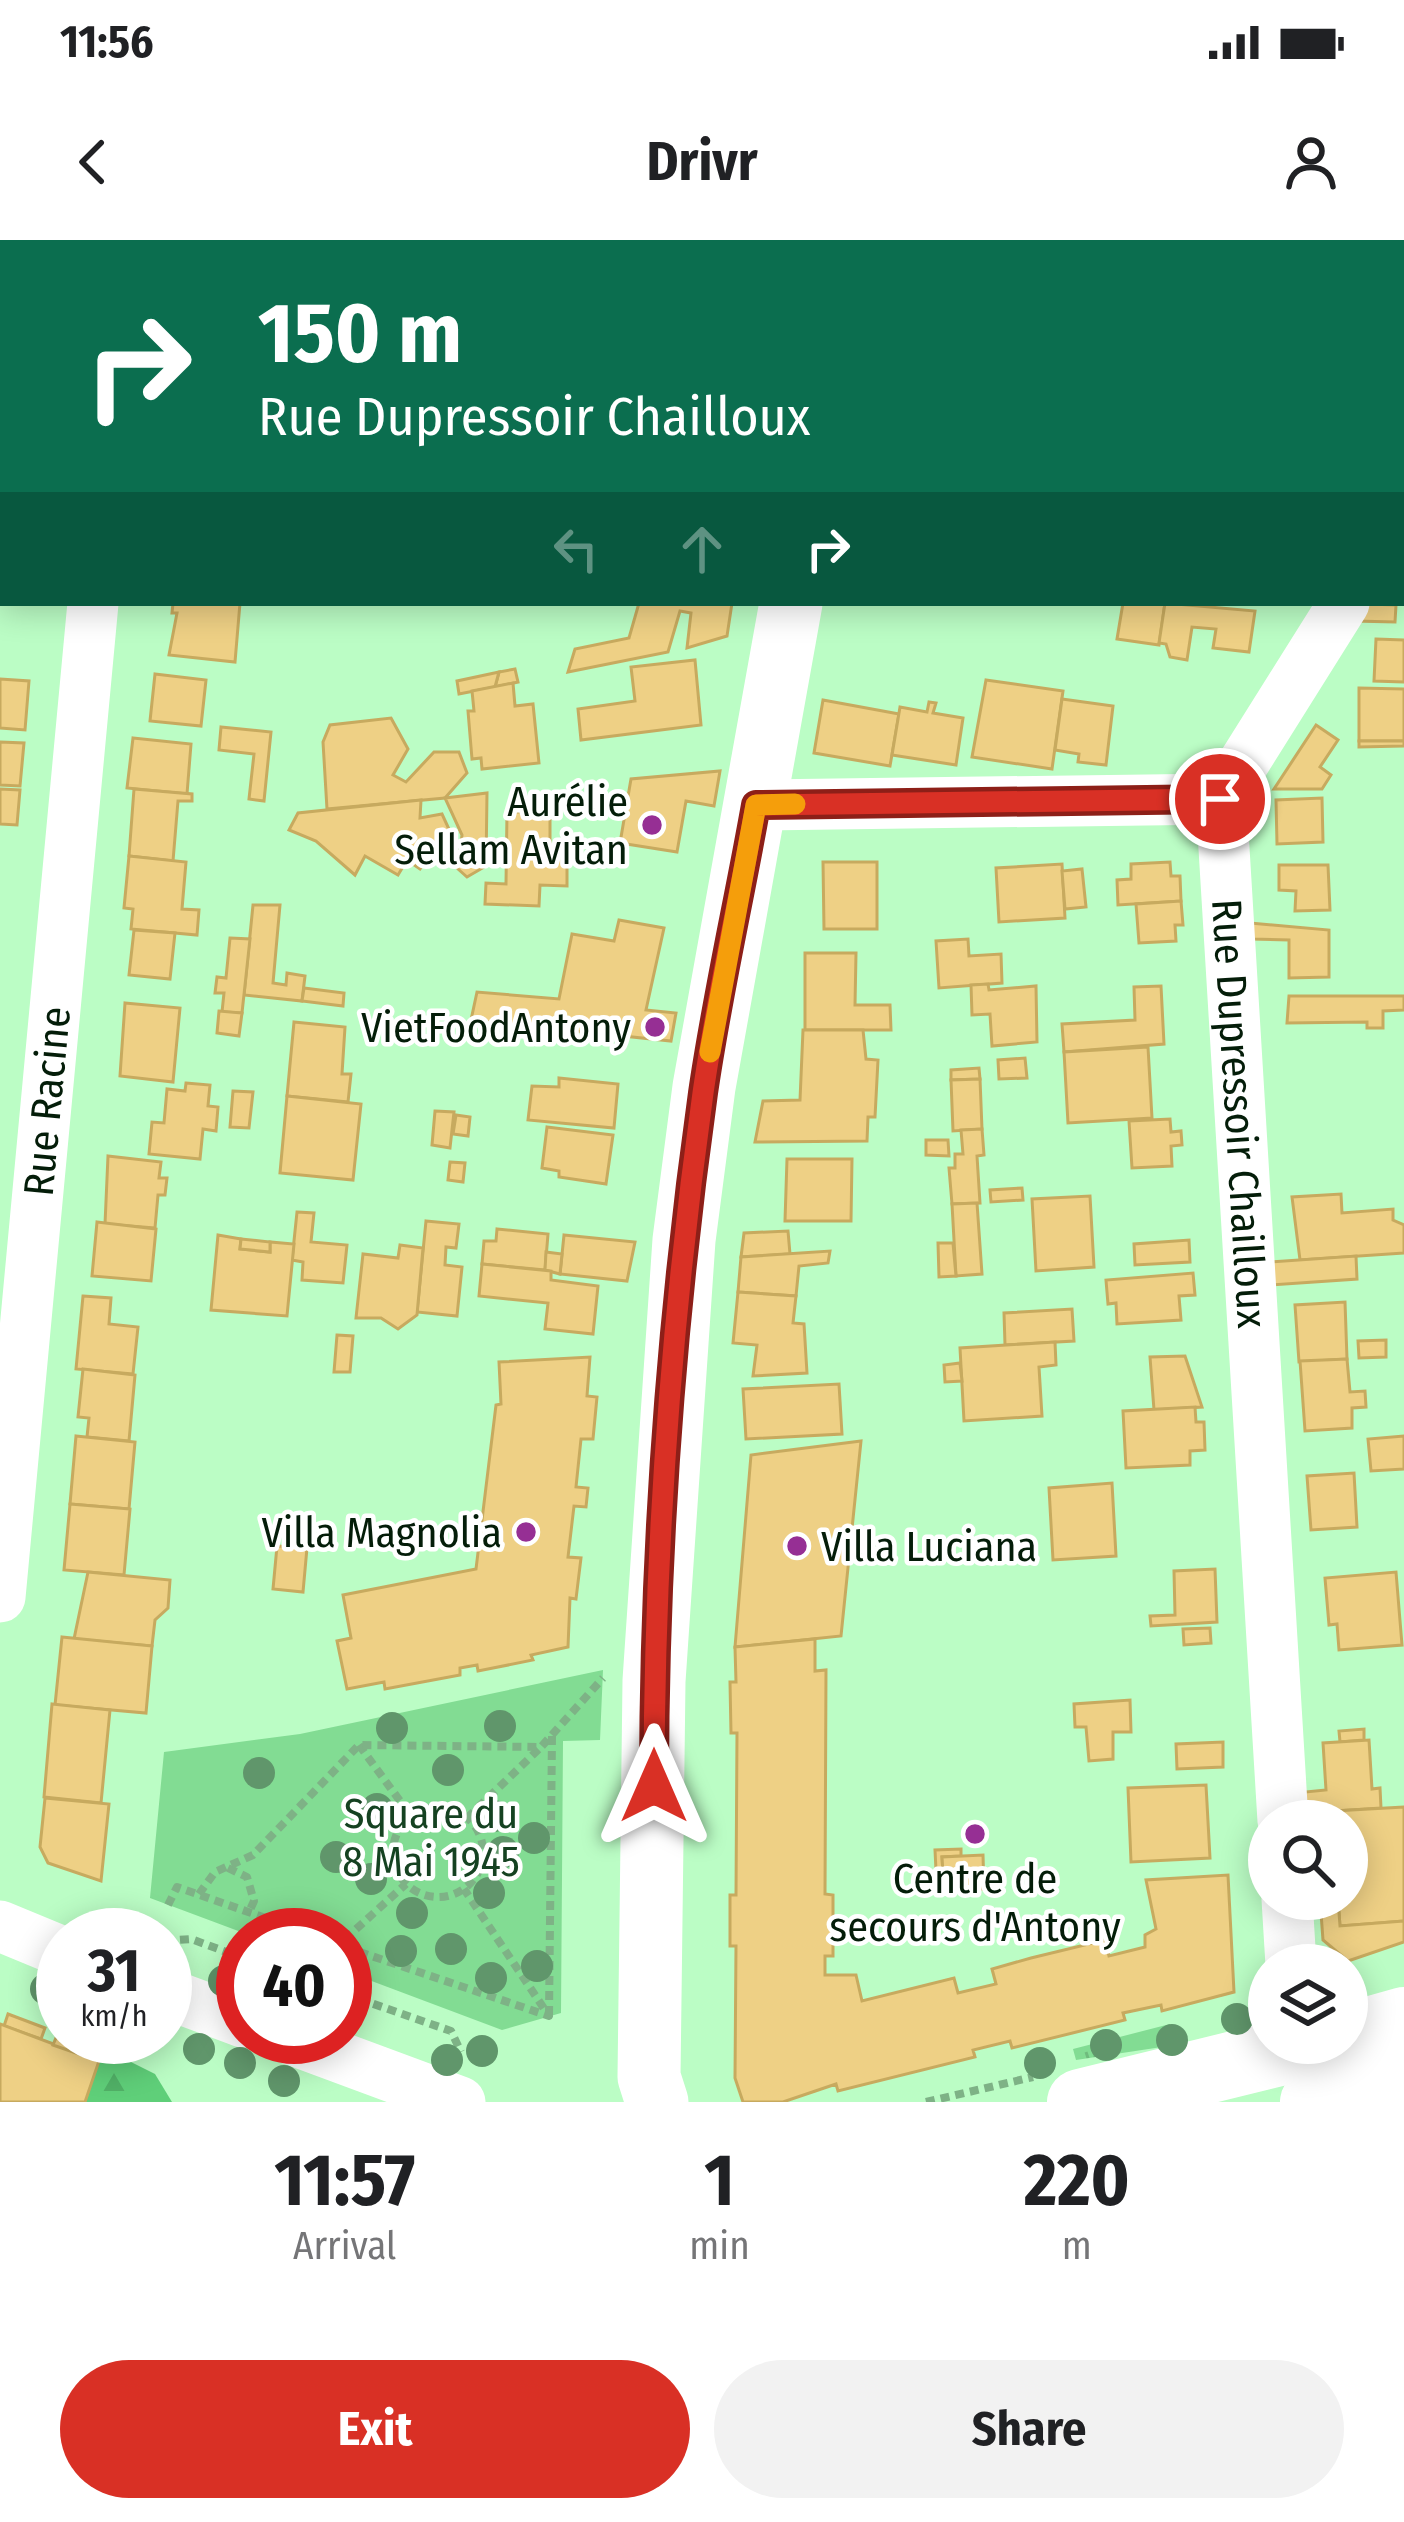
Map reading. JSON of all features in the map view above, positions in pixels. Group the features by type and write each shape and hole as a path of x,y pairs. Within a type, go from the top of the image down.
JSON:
{"main road":[{"path":"1368,2034 1404,2020"},
{"path":"1080,2102 1268,2064"},
{"path":"1350,2064 1404,2080"}],"street":[{"name":"Rue Racine","path":"0,1597 93,606"},
{"path":"646,2094 654,1681 684,1240 704,1087 790,606"},
{"path":"756,805 1220,799 1342,606"},
{"name":"Rue Dupressoir Chailloux","path":"1220,799 1281,1800"},
{"path":"0,1926 36,1941"},
{"path":"358,2064 460,2102"}],"path":[{"path":"467,1818 541,1747 602,1678 654,1681"},
{"path":"549,2016 551,1735"},
{"path":"199,1894 206,1880 254,1855 359,1745 541,1747"},
{"path":"359,1745 411,1816"},
{"path":"443,1808 467,1818 483,1852 476,1877 464,1889 434,1897 406,1885 394,1865 394,1843 411,1816 443,1808"},
{"path":"227,1868 247,1877 254,1901 251,1908"},
{"path":"372,1917 406,1885"},
{"path":"168,1905 177,1887 238,1908"},
{"path":"464,1889 549,2016"},
{"path":"372,1953 549,2016"}],"green space":[{"name":"Square du 8 Mai 1945","path":"603,1670 600,1740 563,1741 561,2013 502,2030 372,1981 372,1908 216,1908 216,1923 192,1914 192,1908 150,1898 164,1752 300,1734"},
{"path":"1170,2024 1175,2045 1076,2060 1073,2049"},
{"path":"98,2064 135,2064 155,2074 172,2102 85,2102"}],"building":[{"path":"173,606 240,606 235,662 169,655 177,613 172,613"},
{"path":"638,606 732,606 727,636 687,648 691,613 680,611 668,652 568,672 575,649 629,638"},
{"path":"1122,606 1165,606 1159,645 1117,639"},
{"path":"1165,606 1255,611 1249,652 1213,648 1216,629 1192,627 1187,660 1170,657 1166,644 1159,643"},
{"path":"1366,606 1396,606 1395,622 1355,621"},
{"path":"1376,639 1404,640 1404,682 1374,681"},
{"path":"695,660 701,725 581,740 578,709 635,701 631,667"},
{"path":"515,669 518,682 495,687 499,672"},
{"path":"499,672 495,687 459,694 457,681"},
{"path":"155,674 206,680 201,726 150,721"},
{"path":"0,679 29,681 25,730 0,728"},
{"path":"986,680 1063,691 1052,769 972,757"},
{"path":"513,683 515,706 533,704 539,763 482,769 481,758 472,759 468,711 474,711 472,691"},
{"path":"1359,688 1404,689 1404,741 1359,741"},
{"path":"1062,699 1113,706 1106,765 1078,762 1079,754 1055,750"},
{"path":"823,700 899,714 890,766 814,753"},
{"path":"929,702 936,703 933,713 963,718 956,765 892,755 900,707 927,712"},
{"path":"391,718 408,749 393,775 406,782 434,752 459,752 467,773 445,798 327,809 323,742 330,725"},
{"path":"1316,725 1338,740 1320,767 1331,775 1322,789 1274,789"},
{"path":"221,727 271,732 264,801 249,799 254,754 219,750"},
{"path":"133,738 191,744 187,794 127,788"},
{"path":"1359,741 1404,741 1404,746 1359,747"},
{"path":"0,742 24,743 20,786 0,785"},
{"name":"Aurélie Sellam Avitan","path":"720,771 714,806 686,801 677,852 620,843 631,779"},
{"path":"0,789 20,790 17,825 0,824"},
{"path":"134,789 192,794 192,801 178,801 173,861 129,856"},
{"path":"487,793 486,866 467,877 458,869 462,835 445,798"},
{"path":"1322,798 1323,842 1277,844 1276,800"},
{"path":"421,800 420,818 442,814 454,840 442,840 420,869 407,860 398,875 365,856 355,875 316,841 289,830 298,813"},
{"path":"507,812 550,812 550,848 567,848 567,886 540,885 539,906 485,904 486,883 506,884"},
{"path":"129,856 186,862 182,909 199,910 197,935 131,929 133,909 124,908"},
{"path":"823,862 877,862 877,929 824,929"},
{"path":"1170,862 1171,876 1180,876 1181,901 1118,905 1117,880 1131,879 1131,864"},
{"path":"1062,864 1065,918 999,922 996,868"},
{"path":"1279,865 1328,865 1330,910 1295,911 1296,891 1279,890"},
{"path":"1082,869 1086,907 1065,909 1062,871"},
{"path":"1181,901 1183,925 1175,925 1176,941 1139,943 1136,904"},
{"path":"253,905 280,905 273,983 286,985 287,973 305,976 302,1001 244,995"},
{"path":"619,920 664,928 646,1010 676,1013 671,1041 471,1020 477,992 559,999 572,934 614,941"},
{"path":"1250,923 1329,930 1329,977 1289,978 1289,940 1251,939"},
{"path":"134,930 175,933 170,979 129,975"},
{"path":"230,938 250,939 242,1013 222,1012 224,993 215,993 217,977 226,978"},
{"path":"968,939 969,956 1001,954 1002,983 939,988 936,941"},
{"path":"805,953 856,953 855,1005 890,1005 891,1030 805,1030"},
{"path":"988,984 989,990 1036,986 1037,1042 992,1046 990,1014 972,1015 971,985"},
{"path":"1161,986 1164,1044 1064,1052 1062,1024 1135,1020 1134,987"},
{"path":"304,988 344,993 343,1006 302,1001"},
{"path":"1289,996 1404,996 1404,1010 1383,1011 1383,1028 1367,1028 1367,1022 1287,1023"},
{"path":"125,1003 180,1008 173,1082 120,1076"},
{"path":"219,1011 242,1013 239,1036 217,1033"},
{"path":"294,1022 345,1027 342,1074 351,1074 348,1102 287,1096"},
{"path":"803,1030 863,1030 866,1059 878,1060 875,1117 868,1117 867,1141 755,1142 763,1101 800,1100"},
{"path":"1148,1047 1152,1118 1068,1123 1064,1052"},
{"path":"1025,1058 1027,1078 999,1079 998,1060"},
{"path":"979,1068 980,1079 951,1080 951,1070"},
{"path":"559,1078 618,1084 614,1128 528,1120 532,1086 559,1087"},
{"path":"980,1079 982,1129 953,1131 951,1080"},
{"path":"186,1083 210,1085 208,1106 218,1107 216,1131 203,1129 200,1159 149,1154 152,1122 164,1123 167,1089 185,1091"},
{"path":"233,1091 253,1092 249,1128 230,1127"},
{"path":"287,1096 361,1104 353,1180 280,1173"},
{"path":"435,1111 454,1112 450,1148 432,1145"},
{"path":"456,1115 470,1117 468,1136 453,1134"},
{"path":"1170,1119 1171,1132 1181,1131 1182,1145 1171,1146 1172,1166 1132,1168 1129,1121"},
{"path":"547,1127 613,1135 606,1184 559,1177 559,1171 542,1168"},
{"path":"982,1129 984,1155 977,1156 980,1203 952,1204 949,1168 955,1168 955,1154 963,1154 961,1130"},
{"path":"926,1140 948,1140 949,1156 926,1155"},
{"path":"108,1156 161,1162 159,1178 167,1178 165,1195 158,1195 155,1228 105,1224"},
{"path":"787,1159 852,1159 851,1221 785,1221"},
{"path":"450,1162 465,1163 463,1182 448,1180"},
{"path":"1022,1188 1023,1200 991,1202 990,1190"},
{"path":"1341,1194 1342,1213 1393,1209 1393,1220 1404,1225 1404,1253 1300,1260 1292,1197"},
{"path":"1090,1196 1094,1267 1036,1271 1032,1199"},
{"path":"977,1203 982,1274 956,1276 952,1204"},
{"path":"297,1212 314,1213 311,1242 347,1245 343,1283 302,1280 303,1262 292,1260"},
{"path":"426,1221 459,1224 456,1248 446,1247 445,1265 462,1267 457,1316 417,1312"},
{"path":"97,1222 156,1229 151,1281 92,1276"},
{"path":"497,1229 548,1234 545,1270 482,1264 484,1241 496,1241"},
{"path":"788,1231 790,1254 741,1257 744,1233"},
{"path":"218,1235 241,1239 240,1249 270,1252 270,1242 294,1244 287,1316 211,1310"},
{"path":"564,1235 635,1242 627,1281 560,1274"},
{"path":"241,1239 270,1242 270,1252 240,1249"},
{"path":"1189,1240 1190,1262 1135,1265 1134,1244"},
{"path":"938,1243 953,1243 956,1276 939,1277"},
{"path":"400,1245 423,1248 417,1315 398,1329 381,1318 356,1318 363,1254 398,1258"},
{"path":"830,1251 828,1263 799,1266 796,1296 738,1292 741,1257"},
{"path":"546,1252 562,1254 560,1274 545,1270"},
{"path":"1356,1256 1357,1279 1271,1285 1270,1262"},
{"path":"482,1264 551,1271 551,1280 598,1286 593,1334 545,1329 548,1303 479,1296"},
{"path":"1193,1273 1195,1295 1179,1296 1181,1320 1117,1324 1116,1303 1108,1304 1106,1280"},
{"path":"738,1292 796,1296 793,1323 804,1324 807,1373 753,1376 757,1345 733,1343"},
{"path":"83,1296 111,1298 109,1324 138,1327 133,1374 76,1369"},
{"path":"1345,1302 1347,1359 1299,1362 1295,1305"},
{"path":"1072,1309 1074,1341 1005,1345 1004,1313"},
{"path":"337,1335 353,1336 350,1372 334,1372"},
{"path":"1386,1340 1386,1357 1359,1358 1358,1341"},
{"path":"1055,1342 1056,1365 1039,1367 1042,1416 964,1421 960,1348"},
{"path":"1185,1356 1202,1407 1154,1410 1150,1357"},
{"name":"Villa Magnolia","path":"590,1357 587,1396 597,1397 593,1439 581,1439 576,1487 588,1488 586,1507 574,1506 568,1557 581,1558 576,1599 570,1598 568,1647 478,1671 477,1665 460,1668 460,1675 385,1689 384,1682 347,1689 337,1641 351,1638 343,1595 476,1569 496,1405 501,1404 499,1362"},
{"path":"1347,1359 1350,1392 1365,1391 1366,1407 1352,1408 1352,1428 1305,1431 1300,1361"},
{"path":"960,1363 962,1381 945,1382 944,1365"},
{"path":"83,1369 135,1375 129,1441 87,1437 89,1418 78,1417"},
{"path":"839,1384 842,1434 746,1439 743,1389"},
{"path":"1195,1407 1196,1422 1204,1422 1205,1450 1190,1451 1190,1465 1126,1468 1123,1411"},
{"path":"76,1436 135,1442 129,1509 70,1504"},
{"path":"1404,1436 1404,1469 1371,1471 1368,1439"},
{"name":"Villa Luciana","path":"861,1441 841,1636 735,1647 751,1455"},
{"path":"1354,1473 1357,1527 1311,1530 1307,1476"},
{"path":"1112,1483 1116,1556 1053,1560 1049,1488"},
{"path":"70,1504 130,1509 124,1575 64,1570"},
{"path":"277,1546 307,1548 303,1592 273,1589"},
{"path":"1215,1569 1217,1622 1151,1626 1150,1616 1175,1615 1174,1571"},
{"path":"88,1572 170,1580 168,1608 155,1620 152,1646 74,1639"},
{"path":"1396,1572 1402,1645 1339,1650 1337,1624 1329,1625 1325,1578"},
{"path":"1210,1628 1211,1643 1184,1645 1183,1629"},
{"path":"62,1637 152,1646 146,1713 55,1705"},
{"path":"815,1639 815,1671 826,1670 825,1894 833,1895 833,1956 825,1956 825,1975 856,1975 862,2001 954,1978 958,1993 996,1984 992,1969 1105,1940 1109,1956 1145,1947 1145,1935 1156,1929 1146,1880 1228,1875 1234,1992 1162,2011 1161,2005 1123,2013 1125,2020 1012,2048 1010,2041 973,2050 975,2057 838,2091 836,2084 783,2102 743,2102 735,2078 736,1946 730,1946 730,1895 736,1895 737,1733 731,1733 730,1682 736,1682 735,1647"},
{"path":"1130,1700 1131,1732 1113,1732 1113,1759 1089,1761 1086,1727 1075,1727 1074,1704"},
{"path":"52,1704 110,1710 101,1803 44,1797"},
{"path":"1364,1729 1364,1740 1340,1742 1339,1731"},
{"path":"1369,1740 1372,1789 1380,1788 1381,1808 1368,1809 1368,1800 1305,1800 1305,1792 1326,1790 1323,1743"},
{"path":"1223,1742 1223,1767 1177,1769 1176,1744"},
{"path":"1206,1785 1210,1858 1131,1862 1128,1788"},
{"path":"45,1798 109,1804 101,1881 48,1863 40,1847"},
{"path":"1404,1807 1404,1921 1340,1926 1340,1920 1368,1920 1368,1809"},
{"path":"961,1849 961,1856 942,1857 944,1890 937,1891 935,1850"},
{"path":"983,1855 984,1889 944,1890 942,1857"},
{"path":"1322,1920 1340,1920 1340,1926 1404,1921 1404,1942 1368,1954 1368,1944 1323,1940"},
{"path":"8,2014 36,2025 36,2037 4,2026"},
{"path":"0,2024 36,2037 36,2064 98,2064 85,2102 0,2102"}],"slow traffic":[{"path":"710,1052 756,805 795,804"}],"place":[{"name":"Aurélie Sellam Avitan","path":"652,825"},
{"name":"VietFoodAntony","path":"655,1027"},
{"name":"Villa Magnolia","path":"526,1532"},
{"name":"Villa Luciana","path":"797,1546"},
{"name":"Centre de secours d'Antony","path":"975,1834"}],"route":[{"path":"654,1786 654,1681 684,1240 704,1087 756,805 1220,799"}]}
